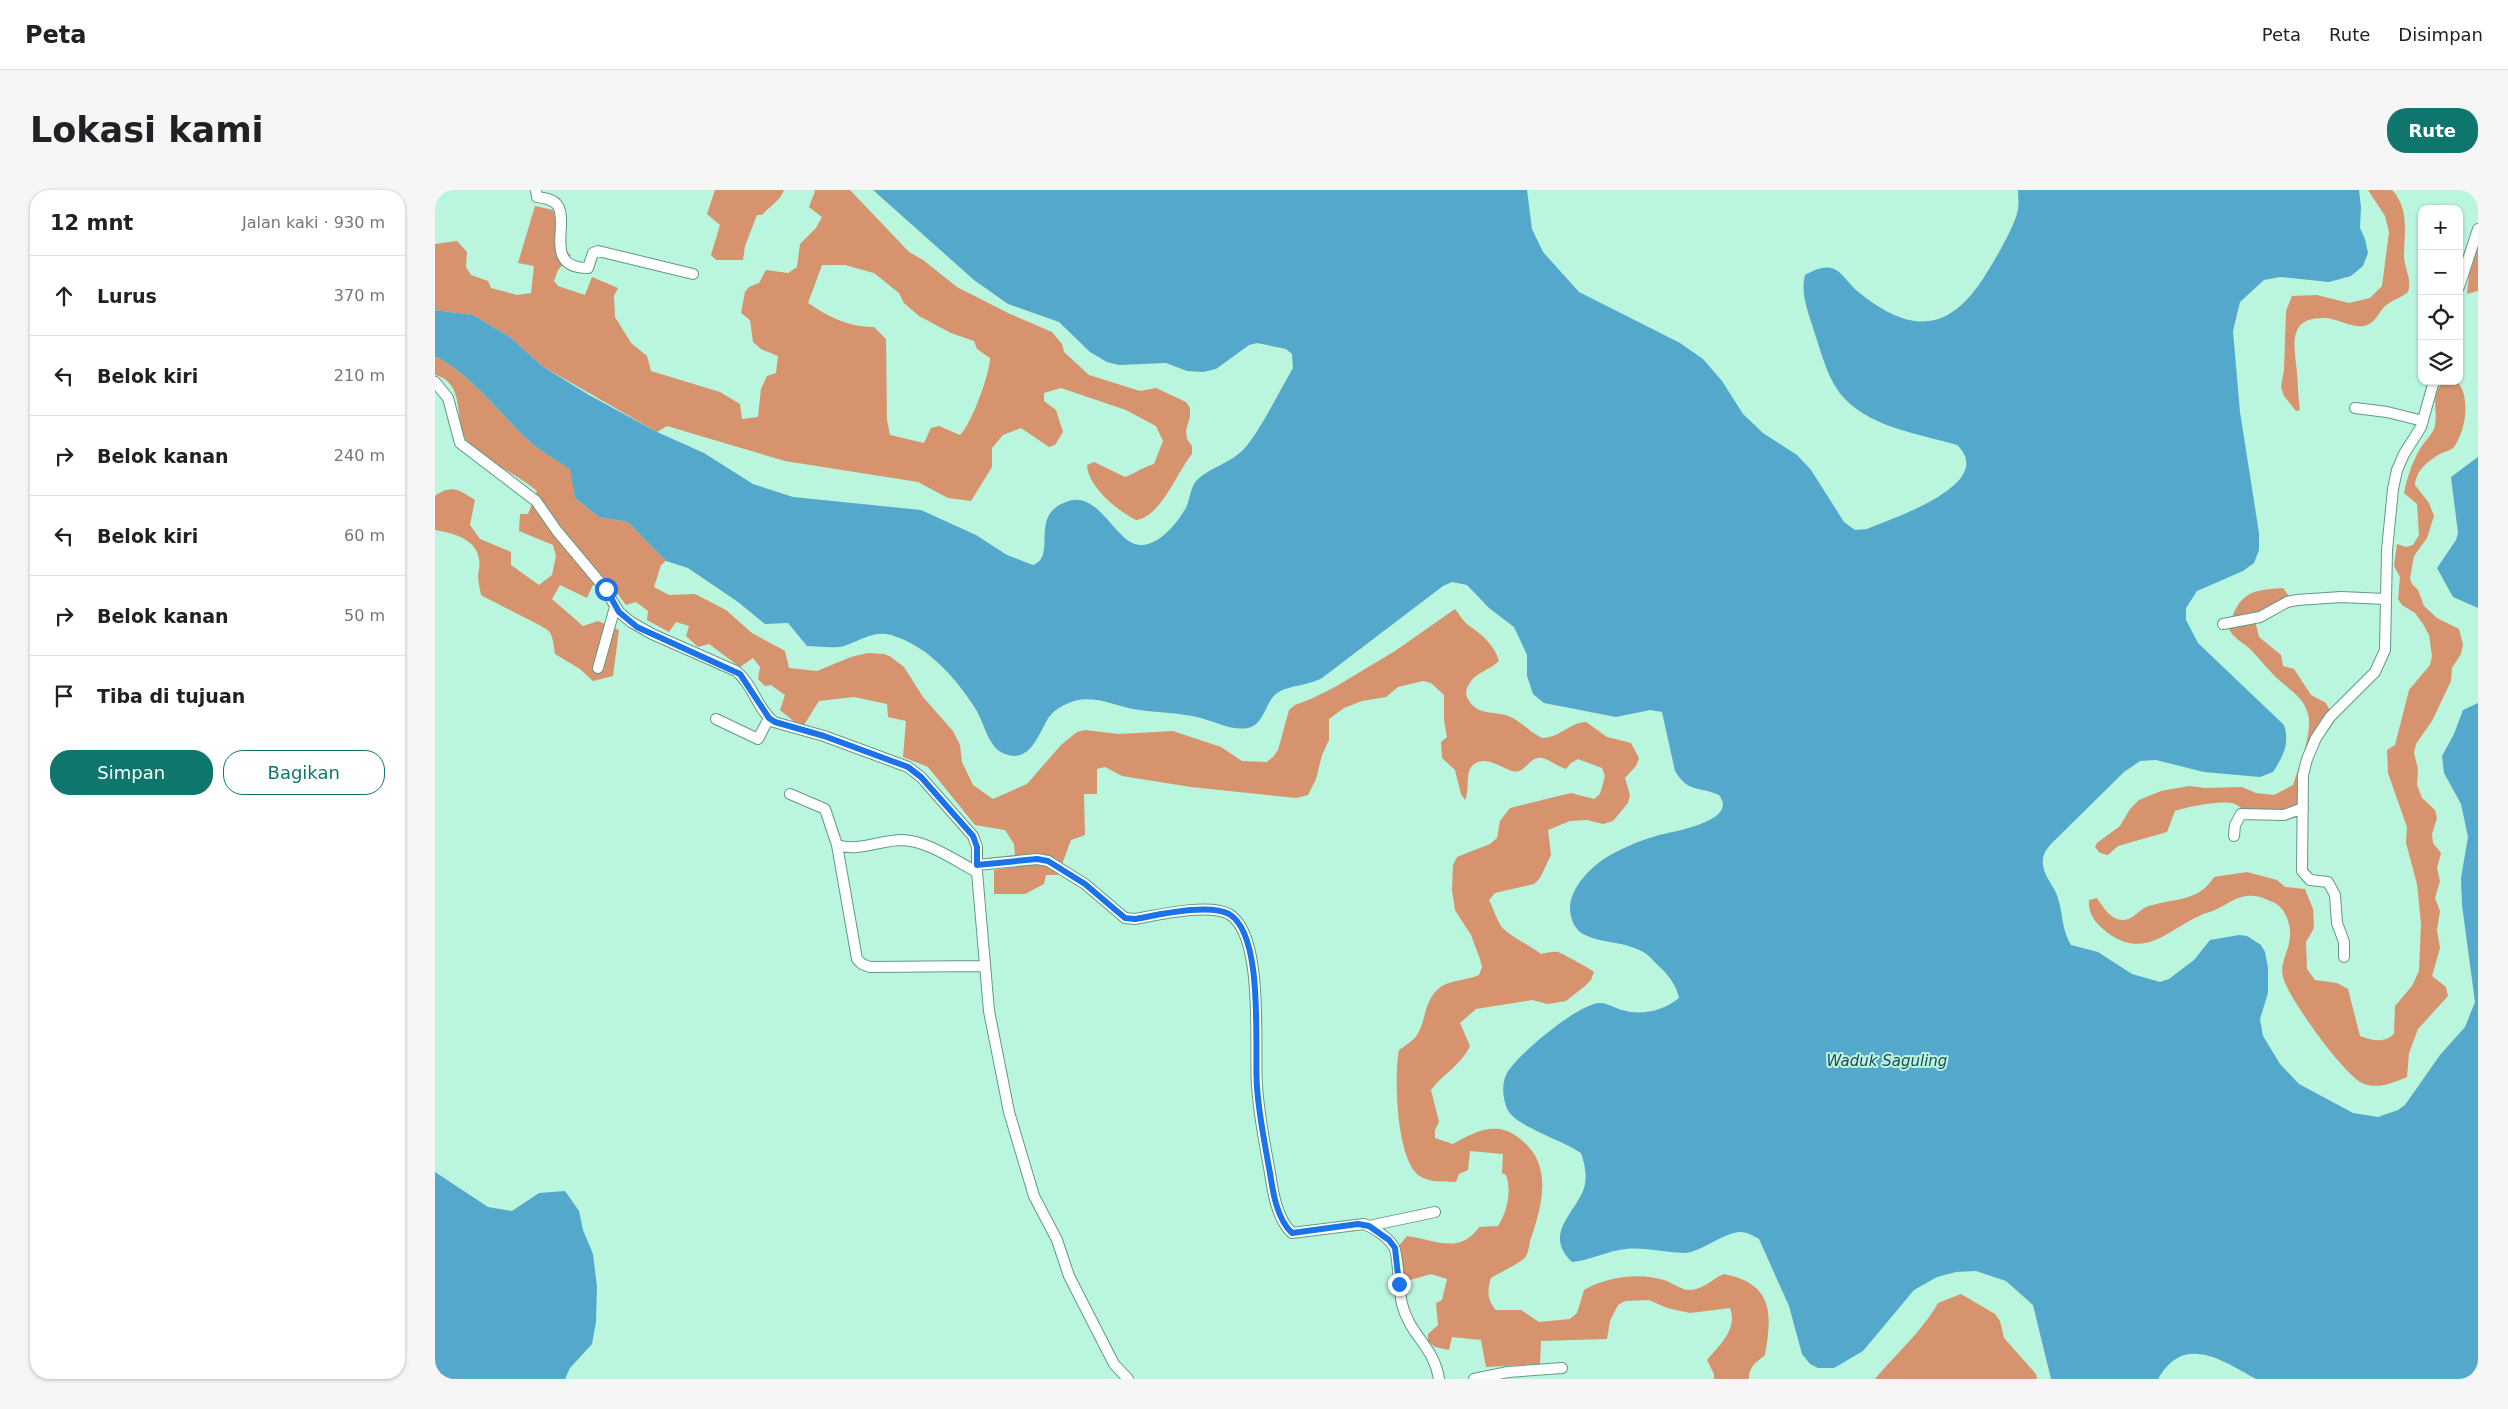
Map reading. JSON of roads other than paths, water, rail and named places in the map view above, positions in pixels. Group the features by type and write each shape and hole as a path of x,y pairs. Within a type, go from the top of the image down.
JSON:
{"street":[{"path":"536,190 537,197 553,201 558,207 561,251 565,260 574,266 588,268 593,253 598,250 693,274"},
{"path":"2463,275 2478,229"},
{"path":"435,382 448,398 460,443 536,501 557,532 603,586 615,607 637,627 736,671 747,681 769,718 790,728 824,736 908,767 921,777 973,836 977,847 977,868 989,1011 1009,1112 1034,1196 1057,1240 1069,1276 1114,1364 1129,1379"},
{"path":"2344,957 2344,942 2338,930 2333,888 2328,882 2310,880 2302,870 2303,775 2316,738 2336,711 2375,672 2385,650 2387,550 2397,470 2423,421 2432,385"},
{"path":"2355,408 2387,412 2423,421"},
{"path":"2223,624 2260,617 2287,602 2297,600 2341,597 2385,599"},
{"path":"598,668 615,607"},
{"path":"716,719 759,739 769,718"},
{"path":"790,794 825,809 837,845 857,959 862,964 870,967 985,966"},
{"path":"2234,836 2235,825 2241,814 2284,815 2303,808"},
{"path":"837,845 858,847 892,840 916,842 977,868 1037,859 1048,861 1085,884 1125,918 1135,919 1206,910 1228,914 1235,919 1246,937 1251,956 1255,1007 1257,1086 1263,1136 1278,1209 1292,1233 1358,1224 1369,1226 1435,1212"},
{"path":"1369,1226 1389,1240 1395,1248 1402,1304 1408,1321 1437,1363 1439,1379"},
{"path":"1474,1379 1508,1372 1562,1368"}],"water":[{"name":"Waduk Saguling","path":"873,190 1527,190 1532,229 1543,252 1579,292 1680,343 1703,359 1722,381 1743,414 1763,433 1797,455 1811,470 1844,522 1855,530 1867,529 1898,517 1937,497 1953,486 1964,473 1966,459 1957,445 1883,423 1856,409 1845,399 1830,377 1820,351 1804,297 1805,275 1823,268 1834,269 1856,290 1875,304 1893,314 1910,320 1926,321 1942,318 1957,309 1972,294 2000,251 2013,224 2018,209 2018,190 2359,190 2361,207 2360,228 2368,253 2363,266 2351,276 2329,282 2280,277 2264,280 2240,302 2233,331 2240,412 2259,533 2259,550 2254,563 2243,571 2197,591 2186,608 2186,620 2198,643 2284,725 2286,732 2285,750 2273,772 2260,777 2204,772 2156,760 2140,761 2124,772 2051,844 2044,853 2043,865 2056,893 2065,932 2071,945 2098,952 2132,974 2160,982 2169,979 2194,960 2210,940 2239,935 2247,936 2261,945 2265,952 2268,968 2268,993 2260,1019 2263,1036 2280,1064 2299,1084 2353,1113 2378,1117 2398,1110 2405,1105 2440,1055 2465,1027 2475,1002 2462,905 2461,878 2468,837 2461,804 2444,773 2442,756 2454,734 2463,710 2478,703 2478,1379 2256,1379 2217,1359 2191,1354 2179,1357 2168,1365 2158,1379 2051,1379 2033,1305 2006,1281 1976,1271 1956,1272 1937,1277 1914,1290 1863,1351 1834,1368 1818,1368 1810,1364 1802,1354 1789,1306 1759,1239 1750,1234 1741,1232 1727,1235 1700,1249 1686,1253 1626,1249 1572,1262 1560,1243 1560,1234 1567,1217 1585,1186 1584,1162 1581,1153 1514,1118 1505,1104 1504,1084 1506,1075 1512,1066 1534,1044 1563,1021 1590,1005 1603,1003 1629,1012 1644,1012 1659,1009 1679,998 1670,978 1647,955 1630,946 1598,940 1583,934 1576,928 1570,909 1573,894 1580,882 1593,867 1604,859 1643,840 1701,824 1712,819 1720,812 1723,804 1719,795 1689,786 1675,771 1662,712 1650,710 1616,717 1544,703 1533,694 1527,676 1527,655 1514,627 1489,608 1467,585 1452,582 1443,586 1322,678 1276,694 1258,723 1248,728 1224,726 1192,716 1133,709 1104,701 1081,699 1064,705 1051,714 1038,738 1028,751 1014,756 1005,754 999,751 990,740 978,714 959,685 950,674 917,646 891,635 879,634 840,647 807,646 788,623 765,624 738,602 688,568 666,561 628,522 599,517 575,498 570,469 534,445 461,373 435,356 435,310 473,315 510,337 542,366 589,395 657,432 704,453 753,484 793,497 921,510 976,535 1007,555 1033,565 1040,560 1043,553 1045,526 1048,516 1055,508 1066,502 1078,500 1088,503 1097,509 1131,542 1140,545 1154,542 1161,538 1173,527 1186,508 1193,486 1197,480 1244,449 1263,421 1293,368 1292,354 1286,349 1257,343 1249,345 1216,369 1203,372 1187,371 1166,363 1119,365 1107,362 1090,352 1059,322 1008,304 974,280"},
{"path":"2478,457 2478,608 2453,597 2437,568 2456,540 2458,533 2451,477"},
{"path":"435,1172 488,1207 512,1211 539,1193 565,1191 579,1211 583,1230 593,1254 597,1287 596,1322 592,1344 570,1368 565,1379 435,1379"}]}
